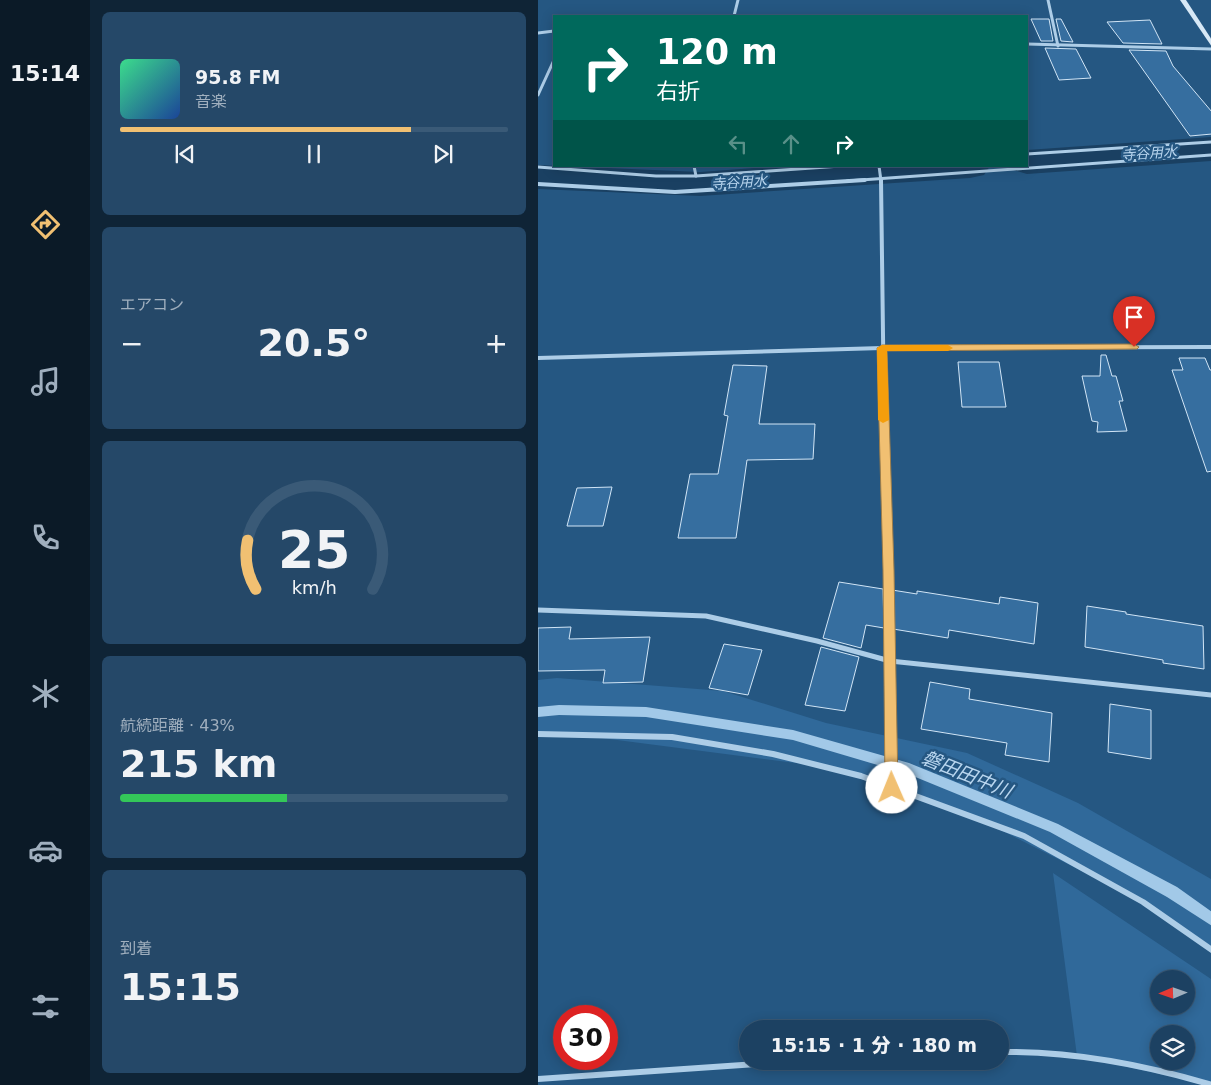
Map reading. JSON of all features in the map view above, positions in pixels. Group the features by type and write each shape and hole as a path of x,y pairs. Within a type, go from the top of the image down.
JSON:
{"main road":[{"path":"1183,0 1212,47"}],"street":[{"path":"734,15 738,0"},
{"path":"1048,0 1058,46"},
{"path":"538,33 553,31"},
{"path":"1028,44 1212,47"},
{"path":"538,95 553,62"},
{"path":"1028,154 1212,142"},
{"path":"538,184 675,192 881,180 1212,155"},
{"path":"538,167 656,176 696,176 826,167"},
{"path":"694,167 696,176"},
{"path":"879,167 881,180 882,348 892,788"},
{"path":"538,358 882,348 1212,347"},
{"path":"538,610 706,616 817,641 890,662 1212,695"},
{"path":"538,734 672,736 773,754 861,776 1024,836 1143,902 1212,950"},
{"path":"1009,1052 1023,1051 1119,1060 1212,1084"},
{"path":"538,1079 739,1065"}],"shaded area":[{"path":"557,678 723,691 826,723 967,753 1078,803 1211,879 1211,950 1143,902 987,823 827,767 563,733 538,735 538,680"},
{"path":"1053,873 1211,979 1211,1085 1077,1056"}],"building":[{"path":"1031,19 1049,19 1053,41 1041,41"},
{"path":"1056,19 1061,19 1073,42 1061,41"},
{"path":"1150,20 1162,44 1123,43 1107,22"},
{"path":"1045,48 1076,49 1091,78 1059,80"},
{"path":"1129,50 1166,51 1173,66 1212,112 1212,134 1190,136"},
{"path":"1101,355 1106,355 1112,376 1116,376 1123,401 1119,401 1127,431 1097,432 1098,422 1092,421 1082,376 1100,376"},
{"path":"1179,358 1205,358 1210,370 1212,370 1212,471 1207,472 1172,370 1183,370"},
{"path":"958,362 999,362 1006,407 962,407"},
{"path":"733,365 767,366 759,424 815,424 813,459 747,460 736,538 678,538 690,474 718,474 728,416 724,415"},
{"path":"612,487 603,526 567,526 577,488"},
{"path":"839,582 883,589 884,628 866,625 861,648 823,638"},
{"path":"892,590 917,594 917,591 999,604 1000,597 1038,603 1034,644 949,630 948,638 893,629"},
{"path":"1087,606 1203,626 1204,669 1163,663 1163,660 1085,647"},
{"path":"571,627 569,639 650,637 643,682 603,683 605,670 538,671 538,628"},
{"path":"724,644 762,650 748,695 709,688"},
{"path":"821,647 859,657 845,711 805,705"},
{"path":"930,682 970,689 969,699 1052,713 1049,762 1005,755 1007,743 921,729"},
{"path":"1110,704 1151,710 1151,759 1108,752"}],"waterway":[{"name":"寺谷用水","path":"1028,162 1212,149"},
{"name":"寺谷用水","path":"538,177 700,184 955,167"},
{"name":"磐田田中川","path":"538,712 559,710 646,712 793,735 909,769 1054,828 1172,892 1212,920"}],"slow traffic":[{"path":"883,420 882,348 948,348"}],"route":[{"path":"892,788 889,570 882,348 1134,347"}]}
